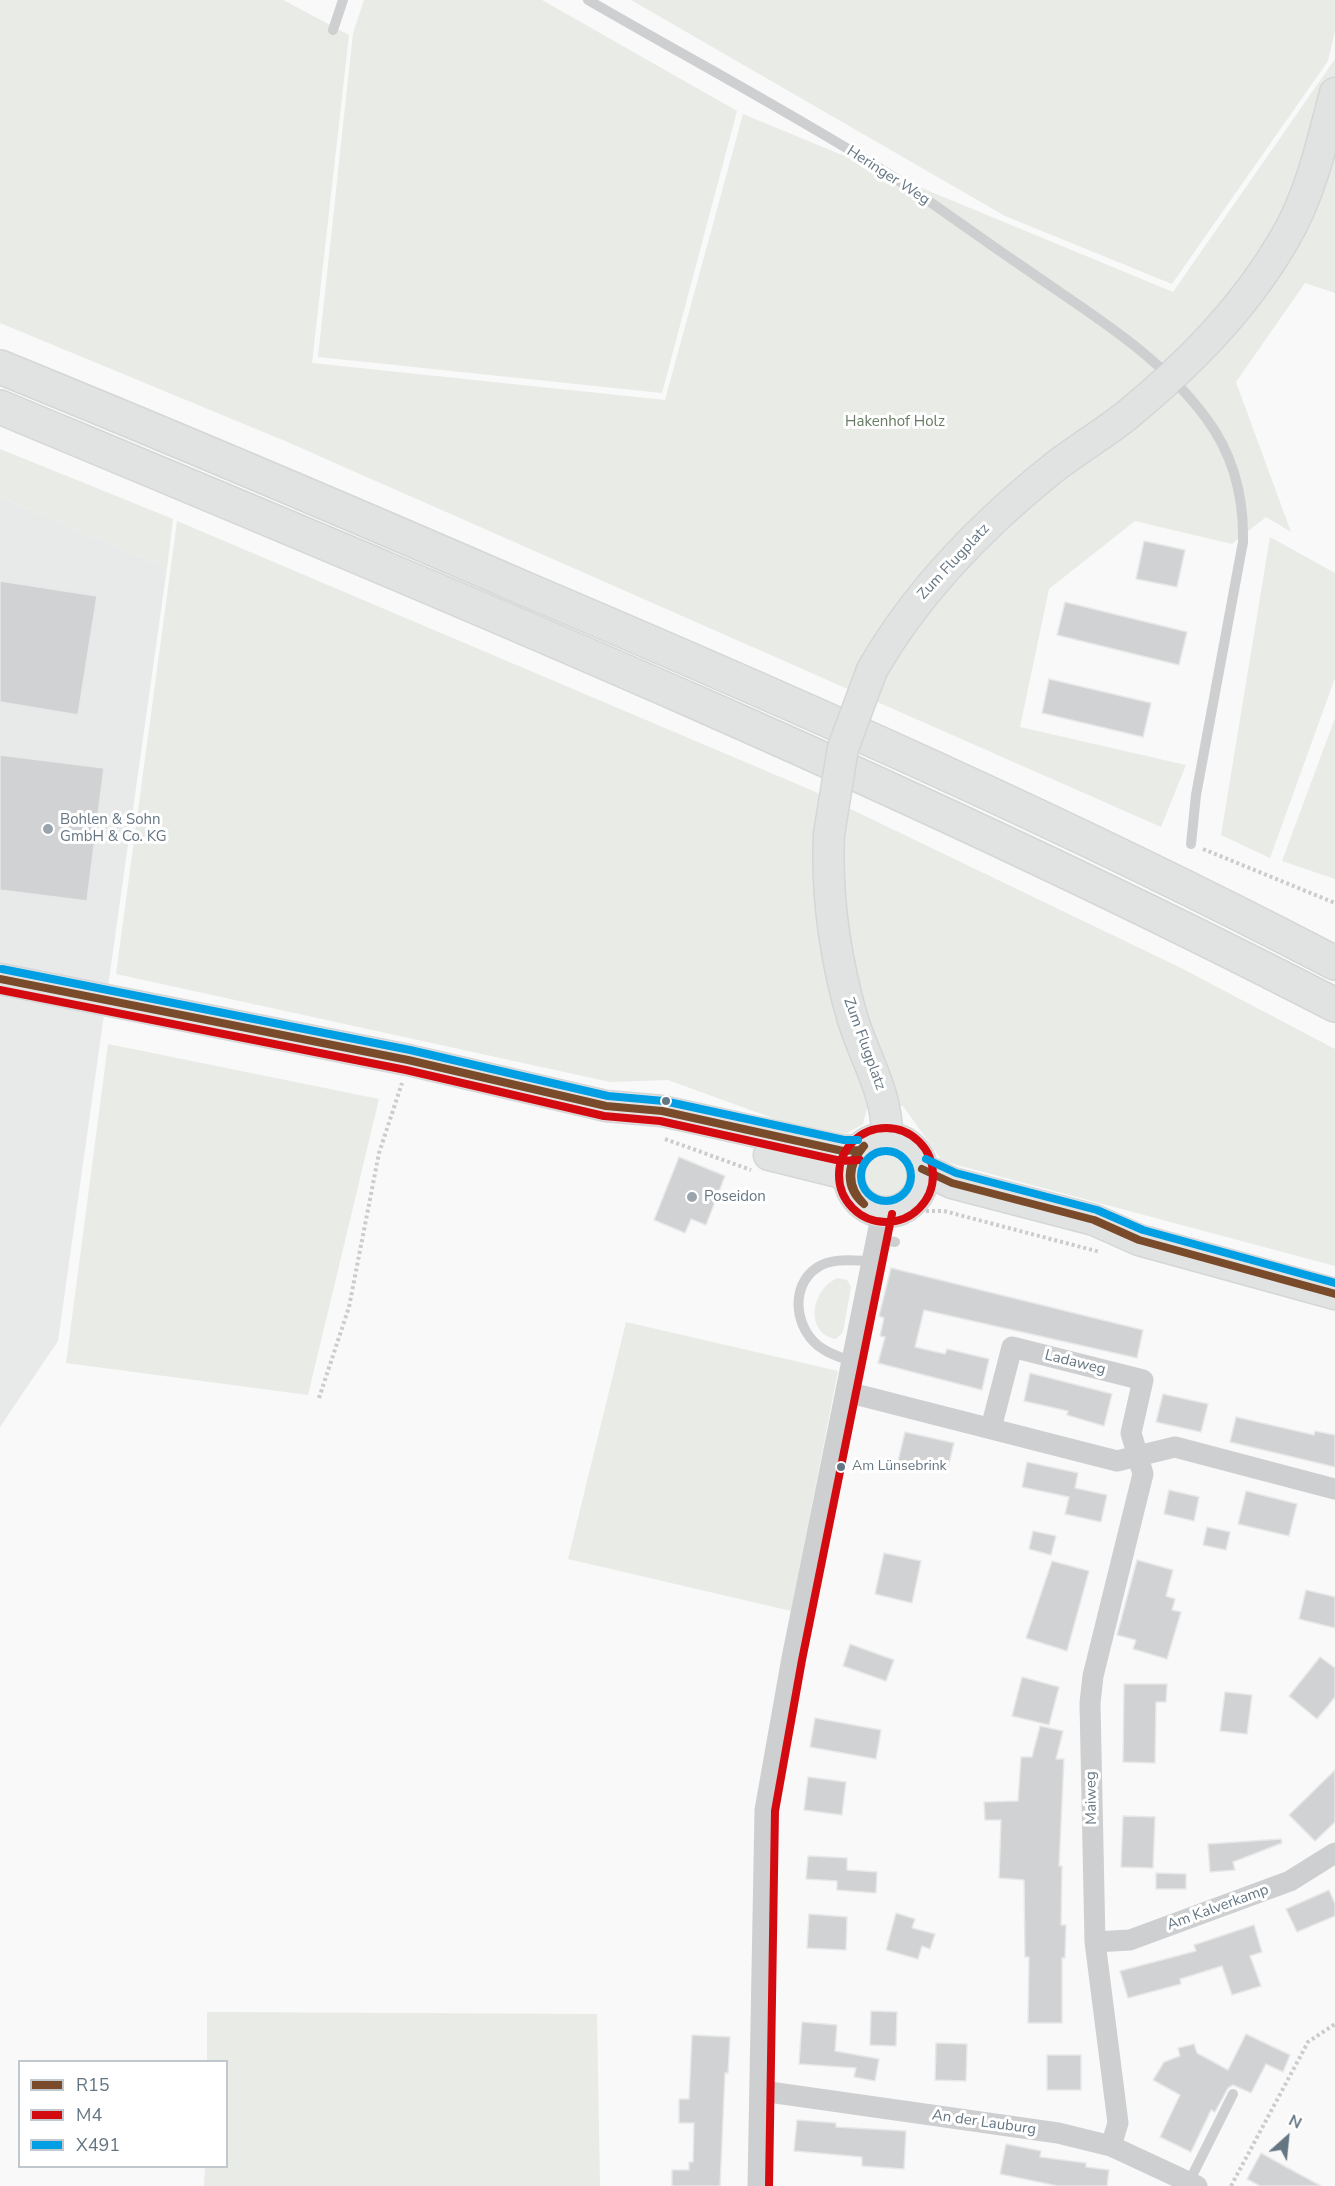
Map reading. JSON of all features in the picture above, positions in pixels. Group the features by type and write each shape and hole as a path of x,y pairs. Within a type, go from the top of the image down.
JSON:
{"highway":[{"path":"0,367 128,419 728,675 984,791 1217,902 1335,963"},
{"path":"0,407 380,566 874,780 1211,941 1335,1005"}],"street":[{"name":"Zum Flugplatz","path":"887,1138 883,1098 854,1023 839,972 830,916 829,834 843,748 872,670 891,636 931,584 984,529 1053,469 1124,417 1171,377 1217,332 1255,285 1286,238 1303,201 1335,93"},
{"path":"0,979 408,1060 606,1106 662,1111 843,1151 858,1150"},
{"path":"606,1106 659,1128 838,1172 849,1178"},
{"path":"758,2186 762,2091 765,1810 792,1658 873,1261 902,1213 918,1157 899,1141 887,1138 867,1143 858,1150 850,1168 849,1178 852,1190 860,1201 870,1208 902,1213 928,1196 1090,1237 1139,1240 1335,1294"},
{"name":"Ladaweg","path":"991,1428 1012,1347 1143,1380 1131,1433 1138,1455"},
{"path":"847,1392 1117,1461 1175,1447 1335,1489"},
{"name":"Maiweg","path":"1111,2146 1118,2122 1095,1942 1089,1703 1093,1676 1143,1474 1138,1455"},
{"name":"Am Kalverkamp","path":"1095,1942 1130,1940 1290,1881 1335,1853"},
{"name":"An der Lauburg","path":"762,2091 1058,2133 1111,2146 1193,2184"}],"lane":[{"path":"333,30 343,0"},
{"name":"Heringer Weg","path":"588,0 887,173 1130,342 1171,377 1207,419 1229,458 1239,486 1244,514 1243,542 1196,795 1191,844"},
{"path":"853,1362 822,1349 804,1330 797,1309 801,1286 818,1267 841,1260 873,1261"},
{"path":"1193,2184 1233,2094"}],"path":[{"path":"1191,844 1335,903"},
{"path":"319,1398 349,1308 379,1153 408,1060"},
{"path":"1231,2186 1308,2042 1335,2024"}],"shaded area":[{"path":"0,497 167,568 58,1341 0,1427"}],"green space":[{"name":"Hakenhof Holz","path":"0,0 283,0 349,35 312,363 665,400 743,114 1173,292 1335,59 1335,293 1305,283 1236,382 1291,532 1266,517 1232,544 1135,521 1049,589 1020,727 1186,765 1161,827 285,441 0,323"},
{"path":"364,0 542,0 737,111 662,393 318,357 353,33"},
{"path":"631,0 1335,0 1335,31 1328,61 1172,284 1005,216"},
{"path":"0,449 173,519 167,568 0,497"},
{"path":"177,521 811,790 1181,968 1335,1049 1335,1266 942,1161 903,1106 868,1105 863,1124 842,1136 786,1123 668,1080 610,1082 116,974"},
{"path":"1270,537 1335,573 1335,678 1270,858 1221,835"},
{"path":"1335,718 1335,879 1282,861"},
{"path":"108,1044 379,1099 308,1395 66,1363"},
{"path":"885,1152 894,1153 902,1158 907,1166 907,1184 902,1192 894,1197 885,1198 876,1197 868,1192 863,1184 862,1175 863,1166 868,1158 876,1153"},
{"path":"838,1278 847,1280 851,1287 843,1332 836,1339 819,1329 815,1320 815,1310 822,1291"},
{"path":"626,1322 838,1371 791,1611 568,1559"},
{"path":"207,2012 597,2014 600,2186 204,2186 205,2168 228,2168 228,2060 207,2060"}],"building":[{"path":"1144,541 1185,550 1177,587 1136,579"},
{"path":"0,581 97,596 78,715 0,702"},
{"path":"1065,602 1187,632 1179,665 1057,635"},
{"path":"1049,679 1151,703 1143,737 1042,713"},
{"name":"Bohlen & Sohn GmbH & Co. KG","path":"0,755 104,768 87,901 0,890"},
{"path":"679,1157 725,1176 706,1225 691,1219 685,1233 654,1220"},
{"path":"891,1268 1143,1330 1137,1358 924,1310 915,1347 945,1354 947,1349 989,1359 982,1390 878,1363 885,1337 880,1336 884,1318 879,1316"},
{"path":"1030,1373 1112,1394 1104,1426 1067,1415 1068,1411 1024,1401"},
{"path":"1163,1394 1208,1404 1201,1432 1156,1422"},
{"path":"1236,1417 1314,1435 1315,1431 1335,1435 1335,1467 1230,1442"},
{"path":"905,1432 954,1443 947,1472 898,1461"},
{"path":"1027,1462 1078,1473 1075,1488 1107,1495 1101,1522 1065,1514 1069,1497 1022,1487"},
{"path":"1169,1490 1199,1497 1194,1521 1164,1514"},
{"path":"1246,1491 1297,1504 1289,1536 1238,1524"},
{"path":"1207,1527 1230,1532 1226,1550 1203,1545"},
{"path":"1033,1531 1056,1536 1051,1555 1029,1549"},
{"path":"884,1553 921,1561 912,1603 875,1594"},
{"path":"1137,1560 1173,1570 1166,1596 1175,1599 1172,1610 1181,1612 1167,1659 1133,1649 1136,1640 1117,1635"},
{"path":"1052,1561 1089,1571 1067,1651 1026,1638"},
{"path":"1306,1590 1335,1597 1335,1628 1299,1619"},
{"path":"850,1644 894,1660 886,1681 843,1666"},
{"path":"1320,1657 1335,1668 1335,1697 1317,1719 1289,1696"},
{"path":"1022,1677 1059,1687 1049,1725 1012,1716"},
{"path":"1124,1684 1167,1684 1166,1702 1156,1702 1155,1763 1123,1762"},
{"path":"1225,1692 1252,1695 1247,1734 1220,1731"},
{"path":"815,1718 881,1730 876,1759 810,1747"},
{"path":"1040,1726 1063,1731 1056,1759 1064,1759 1059,1866 1062,1866 1061,1925 1066,1925 1065,1958 1062,1958 1062,2023 1028,2023 1029,1957 1025,1957 1024,1880 999,1878 1001,1820 985,1820 984,1802 1018,1801 1021,1757 1032,1757"},
{"path":"1335,1770 1335,1822 1315,1841 1289,1815"},
{"path":"808,1777 846,1782 842,1815 804,1810"},
{"path":"1123,1816 1155,1817 1153,1868 1121,1867"},
{"path":"1281,1839 1282,1843 1233,1862 1235,1870 1210,1872 1208,1844"},
{"path":"808,1856 847,1858 847,1870 877,1872 876,1893 837,1890 837,1881 806,1879"},
{"path":"1156,1873 1186,1874 1186,1889 1156,1889"},
{"path":"1329,1890 1335,1904 1335,1916 1297,1932 1286,1909"},
{"path":"896,1913 915,1919 912,1928 935,1934 930,1949 922,1946 918,1959 886,1950"},
{"path":"809,1914 847,1917 846,1950 807,1948"},
{"path":"1254,1925 1262,1952 1250,1956 1261,1986 1232,1995 1222,1966 1180,1979 1181,1984 1128,1998 1120,1971 1196,1951 1194,1945"},
{"path":"871,2011 897,2012 896,2046 870,2045"},
{"path":"802,2022 837,2025 835,2051 879,2059 875,2081 854,2077 856,2068 799,2064"},
{"path":"1246,2034 1290,2055 1283,2072 1266,2064 1251,2093 1233,2085 1228,2088 1215,2112 1211,2110 1191,2152 1160,2137 1180,2095 1153,2080 1164,2062 1180,2056 1178,2048 1194,2044 1197,2053 1228,2070"},
{"path":"692,2035 730,2037 728,2073 725,2073 720,2186 672,2186 672,2170 689,2170 689,2162 693,2162 694,2123 679,2123 679,2099 689,2099"},
{"path":"936,2043 967,2044 966,2081 935,2080"},
{"path":"1047,2055 1081,2055 1081,2090 1047,2090"},
{"path":"797,2120 836,2123 836,2127 906,2131 904,2169 862,2166 862,2157 794,2151"},
{"path":"1006,2144 1041,2151 1040,2157 1086,2163 1086,2167 1109,2170 1107,2186 1058,2186 1000,2174"},
{"path":"1261,2153 1321,2186 1260,2186 1247,2179"}],"transit line":[{"name":"X491","path":"2,969 410,1050 608,1096 664,1101 844,1140 858,1140"},
{"name":"R15","path":"0,979 408,1060 606,1106 662,1111 843,1151 859,1150"},
{"name":"M4","path":"0,990 406,1070 604,1116 660,1121 841,1161 860,1160"},
{"name":"M4","path":"886,1128 904,1131 919,1142 930,1157 933,1175 930,1193 919,1208 904,1219 886,1222 868,1219 853,1208 842,1193 839,1175 842,1157 853,1142 868,1131 886,1128"},
{"name":"R15","path":"864,1146 851,1167 850,1183 864,1204"},
{"name":"R15","path":"864,1146 855,1161 851,1175 854,1190 864,1204"},
{"name":"X491","path":"881,1151 891,1151 904,1158 911,1171 911,1176 911,1181 904,1194 891,1201 881,1201 872,1197 865,1190 861,1181 861,1171 865,1162 872,1155 881,1151"},
{"name":"X491","path":"926,1159 956,1173 1097,1210 1143,1230 1335,1283"},
{"name":"R15","path":"922,1169 952,1183 1094,1220 1139,1240 1335,1294"},
{"name":"M4","path":"769,2186 775,1811 802,1660 892,1214"}],"place":[{"name":"Bohlen & Sohn GmbH & Co. KG","path":"48,829"},
{"name":"Poseidon","path":"692,1197"},
{"name":"Am Lünsebrink","path":"841,1467"}]}
